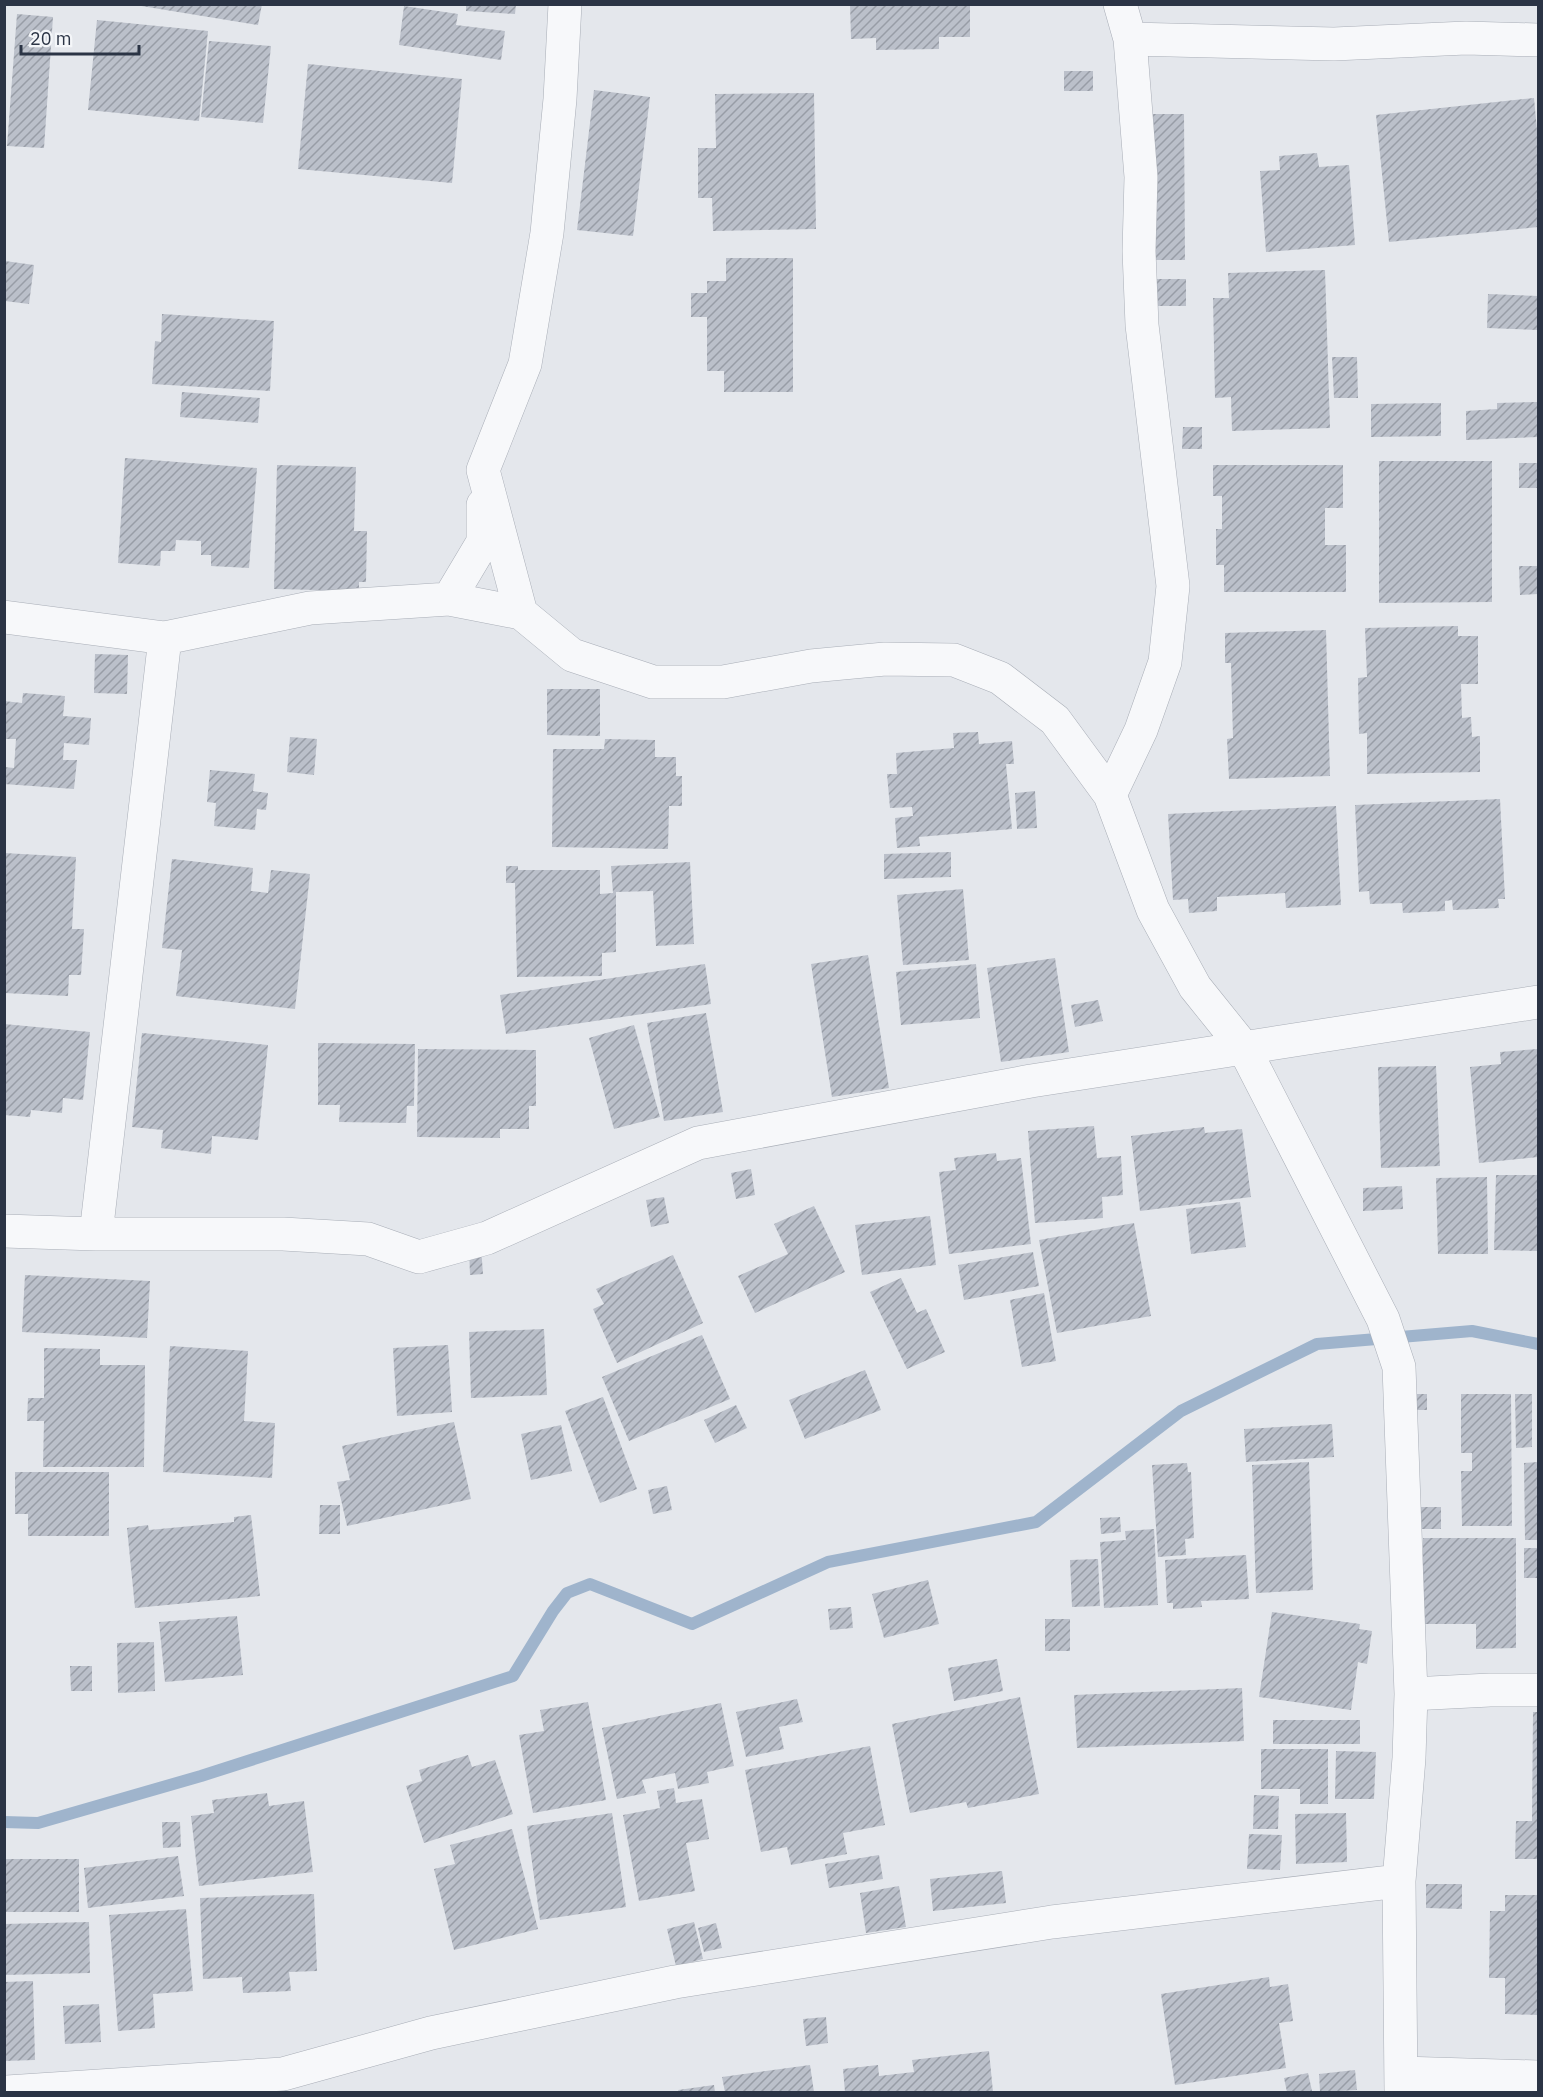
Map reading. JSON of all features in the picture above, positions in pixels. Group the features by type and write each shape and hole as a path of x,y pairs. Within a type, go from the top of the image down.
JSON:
{"street":[{"path":"449,599 483,542 483,470 525,364 547,233 560,99 566,4"},
{"path":"1110,795 1141,730 1165,662 1173,586 1142,325 1139,251 1141,177 1130,39 1120,4"},
{"path":"1130,39 1334,44 1466,38 1539,40"},
{"path":"483,470 521,613"},
{"path":"4,617 165,638 310,608 449,599 521,613 572,655 654,682 723,682 811,666 885,658 954,660 1000,678 1055,720 1110,795 1153,910 1195,987 1244,1048 1383,1319 1399,1367 1411,1694 1409,1758 1399,1881 1401,2083 1539,2077"},
{"path":"96,1234 165,638"},
{"path":"4,1231 96,1234 284,1234 368,1239 419,1257 487,1238 698,1143 1031,1081 1539,1002"},
{"path":"1411,1694 1539,1690"},
{"path":"7,2092 284,2083 431,2033 675,1982 1052,1922 1399,1881"}],"building":[{"path":"129,4 262,4 258,25"},
{"path":"466,4 516,4 515,14 466,11"},
{"path":"850,4 970,4 970,37 939,37 939,49 876,50 876,38 851,39"},
{"path":"404,6 458,14 456,25 505,31 501,60 399,45"},
{"path":"17,14 53,17 44,148 7,146"},
{"path":"97,20 208,31 199,121 88,110"},
{"path":"209,41 271,46 263,123 201,117"},
{"path":"308,64 462,79 452,183 298,169"},
{"path":"1064,71 1093,71 1093,91 1064,91"},
{"path":"594,90 650,97 633,236 577,230"},
{"path":"814,93 816,229 713,231 712,198 698,198 698,148 716,148 715,94"},
{"path":"1534,98 1538,141 1538,227 1389,242 1376,115"},
{"path":"1153,114 1184,114 1185,260 1154,260"},
{"path":"1317,153 1319,167 1349,165 1355,245 1266,252 1260,171 1280,170 1279,156"},
{"path":"726,258 793,258 793,392 724,392 724,371 707,371 707,317 691,317 691,293 707,293 707,281 726,281"},
{"path":"5,261 34,265 29,304 5,301"},
{"path":"1325,270 1330,428 1232,431 1231,397 1215,398 1213,298 1229,298 1228,273"},
{"path":"1154,279 1186,279 1186,306 1154,306"},
{"path":"1488,294 1538,296 1538,330 1487,328"},
{"path":"162,314 274,321 270,391 152,384 155,341 161,342"},
{"path":"1332,357 1357,357 1358,398 1334,398"},
{"path":"182,392 260,398 258,423 180,417"},
{"path":"1538,402 1538,437 1466,440 1466,411 1497,409 1497,403"},
{"path":"1441,403 1441,436 1371,437 1371,404"},
{"path":"1183,427 1202,427 1202,449 1182,449"},
{"path":"125,458 257,468 249,568 211,566 211,555 201,555 201,541 176,540 175,551 161,551 160,566 118,563"},
{"path":"1379,461 1492,461 1492,602 1379,603"},
{"path":"1519,463 1538,463 1538,488 1519,488"},
{"path":"277,465 356,467 354,531 367,531 366,582 359,582 359,591 274,589"},
{"path":"1213,465 1343,465 1343,508 1325,508 1325,545 1346,545 1346,592 1224,592 1224,565 1216,565 1216,529 1222,529 1222,496 1213,496"},
{"path":"1519,566 1538,566 1538,594 1520,595"},
{"path":"1458,626 1458,636 1478,636 1478,684 1461,684 1462,718 1471,717 1472,737 1480,736 1480,772 1367,774 1367,733 1359,734 1358,678 1367,677 1365,628"},
{"path":"1326,630 1330,776 1229,779 1227,739 1233,738 1231,663 1225,663 1225,633"},
{"path":"95,654 128,655 127,694 94,693"},
{"path":"547,689 600,689 600,736 547,735"},
{"path":"23,693 65,696 63,716 91,718 89,745 64,743 63,760 77,760 74,789 4,784 4,767 14,768 16,739 4,739 4,701 22,703"},
{"path":"978,732 979,744 1012,741 1014,764 1006,764 1012,829 919,837 920,846 897,848 895,818 913,816 912,807 890,808 887,774 897,774 896,753 954,748 953,733"},
{"path":"290,737 317,739 314,775 287,772"},
{"path":"605,739 655,740 655,757 676,757 676,776 682,776 682,806 669,806 668,849 552,847 553,749 604,749"},
{"path":"210,770 255,774 253,791 268,793 266,810 257,809 255,830 214,826 216,803 207,802"},
{"path":"1035,791 1037,828 1017,829 1015,793"},
{"path":"1500,799 1505,899 1498,899 1499,908 1453,910 1452,900 1445,901 1445,911 1403,913 1402,903 1370,904 1369,891 1359,892 1355,805"},
{"path":"1336,806 1341,905 1286,908 1285,893 1217,897 1217,911 1189,913 1188,899 1173,900 1168,814"},
{"path":"951,852 951,877 884,879 884,854"},
{"path":"4,853 76,857 72,929 84,929 81,975 69,975 68,996 4,993"},
{"path":"172,859 253,868 251,891 268,893 271,870 310,874 295,1009 176,996 182,950 162,948"},
{"path":"690,862 694,944 656,946 653,891 616,892 616,952 602,953 602,976 517,977 515,883 506,883 506,866 518,866 518,870 600,870 600,894 613,893 611,866"},
{"path":"963,889 969,960 903,965 897,895"},
{"path":"868,955 889,1088 832,1097 811,964"},
{"path":"1055,958 1069,1052 1001,1062 987,968"},
{"path":"705,964 711,1004 506,1034 500,995"},
{"path":"976,964 980,1018 901,1025 896,972"},
{"path":"1098,1000 1103,1021 1075,1027 1071,1005"},
{"path":"706,1013 723,1112 664,1121 647,1023"},
{"path":"4,1024 90,1032 83,1100 63,1098 62,1113 31,1110 30,1117 4,1115"},
{"path":"634,1025 660,1117 614,1129 589,1038"},
{"path":"142,1033 268,1045 258,1140 212,1136 211,1154 161,1148 163,1130 132,1127"},
{"path":"318,1043 415,1044 414,1106 407,1106 406,1123 339,1122 340,1105 318,1105"},
{"path":"418,1049 536,1050 536,1106 529,1106 529,1129 500,1129 500,1138 417,1137"},
{"path":"1538,1049 1538,1157 1479,1163 1470,1067 1501,1064 1500,1052"},
{"path":"1436,1066 1440,1166 1381,1168 1378,1067"},
{"path":"1094,1126 1097,1158 1121,1156 1123,1195 1102,1197 1103,1218 1035,1223 1028,1131"},
{"path":"1204,1127 1205,1133 1242,1129 1251,1197 1140,1211 1131,1136"},
{"path":"996,1153 997,1161 1021,1158 1031,1244 949,1254 939,1172 956,1170 954,1158"},
{"path":"751,1169 755,1195 736,1199 731,1173"},
{"path":"1496,1175 1538,1175 1538,1251 1494,1250"},
{"path":"1487,1177 1488,1254 1438,1254 1436,1178"},
{"path":"1402,1186 1403,1209 1363,1211 1363,1188"},
{"path":"664,1197 669,1223 651,1227 646,1200"},
{"path":"1240,1202 1246,1247 1191,1254 1186,1209"},
{"path":"814,1206 845,1272 755,1313 738,1276 788,1254 774,1224"},
{"path":"930,1216 936,1265 862,1275 855,1225"},
{"path":"1134,1223 1151,1316 1057,1333 1039,1240"},
{"path":"481,1247 483,1274 470,1275 469,1248"},
{"path":"1033,1252 1039,1286 964,1300 958,1265"},
{"path":"673,1255 703,1323 617,1363 593,1309 604,1304 596,1289"},
{"path":"25,1275 150,1281 147,1338 22,1332"},
{"path":"901,1278 917,1313 926,1309 945,1352 907,1369 870,1292"},
{"path":"1044,1293 1056,1361 1022,1367 1010,1300"},
{"path":"544,1329 547,1395 471,1398 469,1332"},
{"path":"702,1335 730,1399 629,1441 602,1377"},
{"path":"448,1345 452,1412 397,1416 393,1348"},
{"path":"170,1346 248,1351 244,1421 275,1423 272,1478 163,1472"},
{"path":"44,1348 100,1349 100,1365 145,1365 144,1467 43,1467 44,1421 27,1421 28,1398 44,1398"},
{"path":"865,1370 881,1410 805,1439 789,1400"},
{"path":"1415,1394 1427,1394 1427,1410 1415,1410"},
{"path":"1461,1394 1511,1394 1512,1526 1462,1526 1461,1471 1472,1471 1472,1453 1461,1453"},
{"path":"1515,1394 1532,1394 1532,1447 1516,1448"},
{"path":"603,1397 637,1489 600,1503 565,1411"},
{"path":"736,1405 747,1428 715,1443 704,1420"},
{"path":"454,1422 471,1499 347,1526 337,1482 350,1480 342,1446"},
{"path":"1332,1424 1334,1457 1246,1462 1244,1429"},
{"path":"561,1425 572,1471 531,1480 521,1434"},
{"path":"1309,1462 1313,1590 1256,1593 1252,1465"},
{"path":"1538,1462 1538,1540 1525,1540 1524,1463"},
{"path":"1187,1463 1188,1472 1191,1472 1194,1538 1185,1539 1186,1555 1158,1557 1152,1465"},
{"path":"15,1472 109,1472 109,1536 28,1536 28,1514 15,1514"},
{"path":"667,1486 672,1510 653,1514 648,1490"},
{"path":"320,1505 340,1505 340,1534 319,1534"},
{"path":"1408,1507 1441,1507 1441,1529 1408,1529"},
{"path":"251,1515 260,1596 135,1608 127,1528 148,1525 149,1530 234,1522 234,1517"},
{"path":"1120,1517 1121,1532 1101,1534 1100,1518"},
{"path":"1154,1529 1158,1605 1104,1608 1100,1542 1126,1540 1125,1531"},
{"path":"1423,1538 1516,1538 1516,1648 1476,1649 1476,1624 1423,1624"},
{"path":"1524,1548 1538,1548 1538,1578 1524,1578"},
{"path":"1246,1555 1249,1599 1201,1601 1202,1607 1173,1609 1173,1603 1167,1603 1165,1560"},
{"path":"1098,1559 1100,1606 1072,1607 1070,1560"},
{"path":"928,1580 939,1624 884,1638 872,1594"},
{"path":"851,1607 853,1628 830,1630 828,1609"},
{"path":"1272,1612 1360,1624 1359,1629 1372,1631 1367,1664 1358,1662 1351,1710 1259,1697"},
{"path":"237,1616 243,1675 165,1682 159,1622"},
{"path":"1045,1619 1070,1619 1070,1651 1045,1651"},
{"path":"154,1642 155,1691 118,1693 117,1643"},
{"path":"997,1659 1003,1691 954,1701 948,1668"},
{"path":"70,1666 92,1666 92,1691 71,1691"},
{"path":"1242,1688 1244,1741 1077,1748 1074,1695"},
{"path":"1020,1697 1039,1794 968,1808 966,1802 910,1813 892,1724"},
{"path":"797,1699 803,1722 779,1727 784,1749 746,1757 736,1712"},
{"path":"588,1702 606,1800 533,1813 519,1735 544,1731 540,1710"},
{"path":"721,1703 734,1766 707,1772 709,1783 678,1789 675,1773 642,1780 646,1793 617,1799 602,1728"},
{"path":"1533,1712 1538,1712 1538,1859 1515,1859 1516,1821 1532,1821"},
{"path":"1273,1720 1360,1720 1360,1744 1273,1744"},
{"path":"870,1746 885,1825 843,1833 847,1854 791,1865 787,1847 761,1852 745,1770"},
{"path":"1261,1749 1328,1749 1328,1804 1300,1804 1300,1789 1261,1789"},
{"path":"1336,1751 1376,1752 1374,1799 1335,1799"},
{"path":"468,1755 472,1767 495,1760 513,1814 424,1843 406,1786 422,1781 419,1770"},
{"path":"674,1788 676,1803 702,1799 709,1839 686,1843 695,1891 639,1901 623,1815 660,1808 657,1791"},
{"path":"267,1793 269,1806 304,1801 313,1872 199,1886 191,1816 214,1813 212,1800"},
{"path":"1254,1795 1279,1796 1278,1829 1253,1829"},
{"path":"612,1813 626,1907 540,1920 527,1826"},
{"path":"1346,1813 1347,1862 1296,1864 1295,1814"},
{"path":"162,1822 180,1822 181,1847 163,1848"},
{"path":"512,1829 538,1929 454,1950 434,1869 455,1864 450,1845"},
{"path":"1249,1834 1282,1835 1280,1870 1247,1869"},
{"path":"879,1855 883,1879 829,1888 825,1864"},
{"path":"178,1856 184,1896 88,1908 84,1868"},
{"path":"4,1859 79,1859 79,1912 4,1912"},
{"path":"1002,1871 1006,1903 933,1911 930,1879"},
{"path":"1426,1884 1462,1884 1462,1909 1426,1908"},
{"path":"899,1886 906,1927 866,1933 860,1893"},
{"path":"314,1894 317,1971 289,1972 291,1991 243,1993 242,1977 203,1979 200,1898"},
{"path":"1505,1895 1538,1895 1538,2015 1505,2014 1505,1978 1489,1978 1490,1911 1505,1911"},
{"path":"186,1909 193,1991 153,1994 155,2028 118,2031 109,1915"},
{"path":"89,1922 90,1973 4,1975 4,1924"},
{"path":"694,1922 703,1959 676,1966 667,1929"},
{"path":"716,1923 722,1948 704,1952 698,1928"},
{"path":"1269,1977 1270,1987 1288,1984 1293,2021 1279,2023 1286,2068 1175,2085 1161,1994"},
{"path":"33,1981 35,2060 4,2061 4,1982"},
{"path":"99,2004 101,2042 65,2044 63,2006"},
{"path":"826,2017 828,2043 806,2046 803,2019"},
{"path":"989,2051 993,2092 845,2092 843,2069 878,2065 879,2076 914,2072 912,2060"},
{"path":"810,2065 814,2092 725,2092 722,2077"},
{"path":"1355,2070 1357,2090 1320,2092 1319,2074"},
{"path":"1308,2073 1312,2091 1287,2092 1284,2078"},
{"path":"714,2085 715,2092 679,2092 678,2090"}],"waterway":[{"path":"4,1822 38,1823 201,1776 513,1676 553,1611 567,1593 590,1584 692,1624 828,1562 1036,1522 1181,1411 1317,1344 1472,1331 1538,1344"}]}
